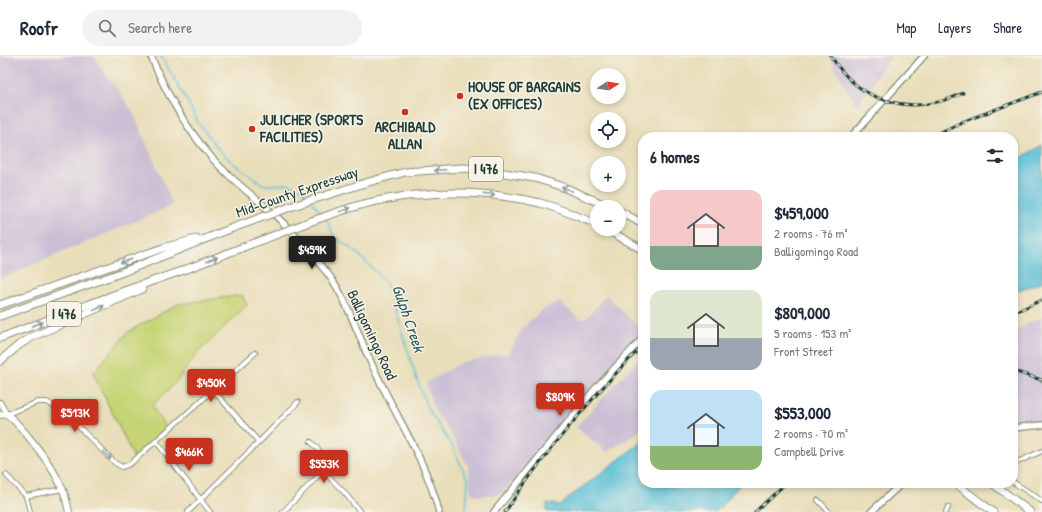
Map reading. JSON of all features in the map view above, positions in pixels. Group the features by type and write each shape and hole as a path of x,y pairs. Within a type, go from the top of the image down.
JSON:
{"highway":[{"name":"Mid-County Expressway","path":"0,316 123,272 230,229 293,206 405,172 462,168 479,169 535,178 563,187 594,200"},
{"name":"I 476","path":"0,338 316,220 381,200 440,193 497,196 540,204 590,221"},
{"path":"626,215 638,221"},
{"path":"0,305 163,248 230,229"},
{"path":"618,236 638,247"},
{"path":"0,361 32,337 184,270"},
{"path":"0,365 10,352"},
{"path":"962,488 993,512"},
{"path":"999,488 1030,512"}],"main road":[{"path":"0,414 7,414 15,420 35,445 55,474 63,489 69,512"}],"street":[{"name":"Balligomingo Road","path":"151,56 171,101 182,119 207,152 217,164 278,218 330,278 344,302 374,370 425,470 439,512"},
{"path":"856,132 924,56"},
{"path":"494,512 594,389 638,343"},
{"path":"0,402 7,414 38,402 46,402 55,407 78,426 115,463 122,467 130,464 256,353"},
{"path":"213,390 259,442"},
{"path":"188,512 298,402"},
{"path":"1018,427 1042,425"},
{"path":"156,441 210,512"},
{"path":"283,512 323,471 324,460 318,448 311,442"},
{"path":"1018,462 1042,451"},
{"path":"323,471 344,492 360,512"},
{"path":"6,475 26,496 30,512"},
{"path":"1018,485 1042,501"},
{"path":"871,512 897,488"},
{"path":"26,496 63,489"},
{"path":"818,500 829,512"},
{"path":"946,512 948,507"}],"shaded area":[{"path":"0,56 93,56 132,110 173,205 0,279"},
{"path":"828,56 891,56 857,106"},
{"path":"606,295 638,326 638,339 578,403 502,494 477,496 471,493 468,466 452,436 434,409 426,383 462,362 509,353 522,328 546,307 560,302 579,319 586,319"},
{"path":"1042,317 1042,422 1018,424 1018,329"},
{"path":"638,359 638,432 632,437 606,452 576,427"}],"green space":[{"path":"242,295 247,305 198,353 176,382 152,406 166,428 134,458 93,373 128,332 178,304"}],"water":[{"path":"1042,145 1042,282 1018,290 1018,160"},
{"path":"638,445 638,488 737,488 715,512 547,512 547,503 561,505"}],"waterway":[{"name":"Gulph Creek","path":"161,56 199,124 220,151 233,163 264,185 289,184 302,189 309,198"},
{"name":"Gulph Creek","path":"313,203 323,215"},
{"name":"Gulph Creek","path":"326,218 334,236 357,253 386,282 427,407 452,446 468,480 466,512"}],"railway":[{"path":"831,56 843,72 857,85 872,95 889,102 925,104 944,100 963,93"},
{"path":"941,132 962,122 1042,92"},
{"path":"1018,311 1042,300"},
{"path":"505,512 536,468 570,425 638,350"},
{"path":"1018,373 1042,380"},
{"path":"755,512 781,488"}],"place":[{"name":"HOUSE OF BARGAINS (EX OFFICES)","path":"460,96"},
{"name":"ARCHIBALD ALLAN","path":"405,112"},
{"name":"JULICHER (SPORTS FACILITIES)","path":"252,129"}]}
